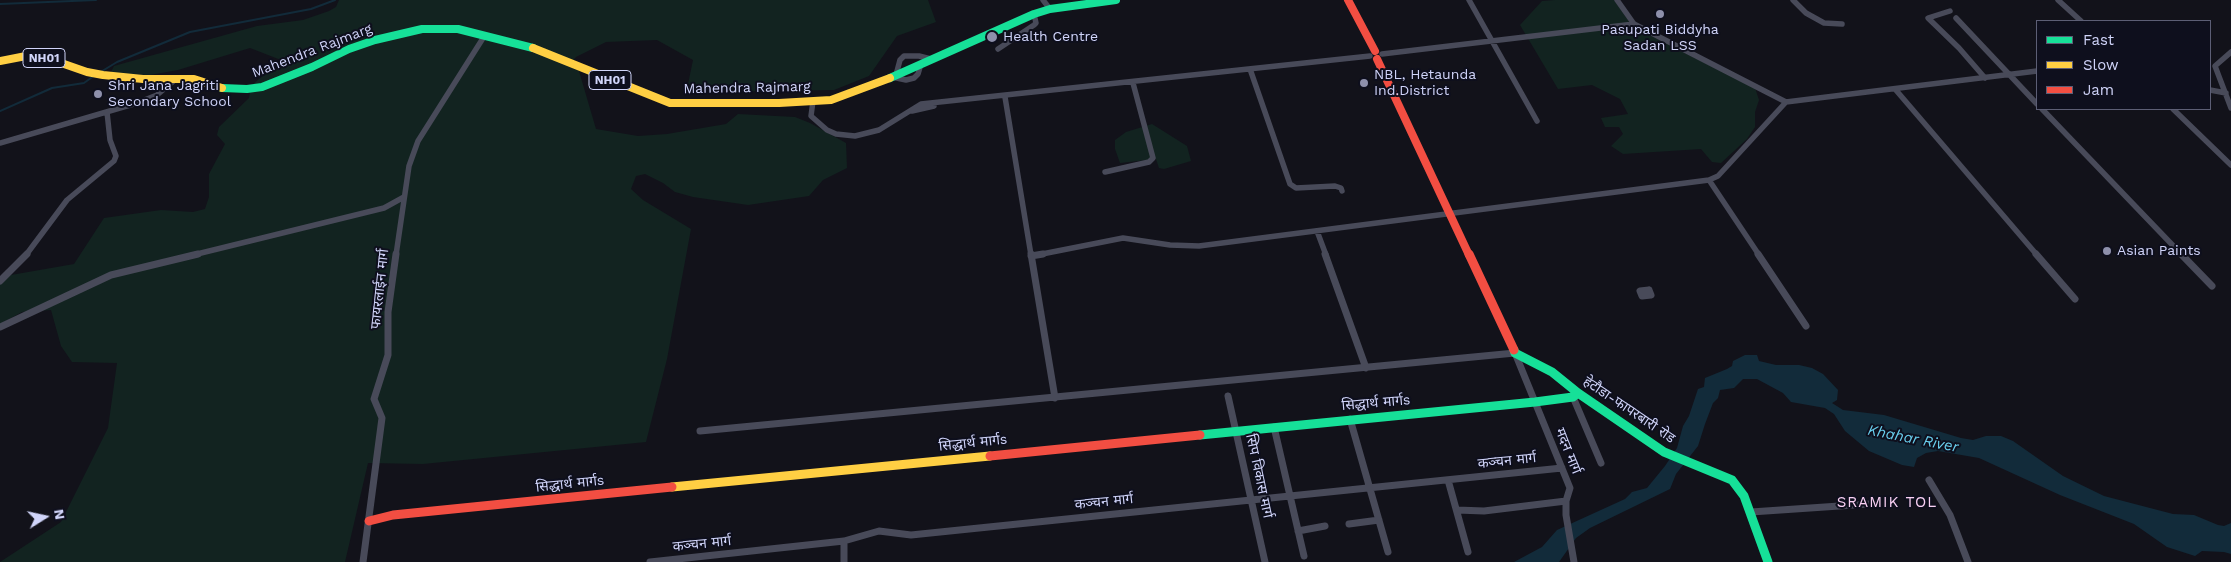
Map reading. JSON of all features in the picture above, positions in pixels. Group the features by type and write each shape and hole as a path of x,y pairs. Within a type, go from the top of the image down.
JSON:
{"main road":[{"name":"Mahendra Rajmarg","path":"0,61 26,56 44,57 87,72 102,75 143,80 194,79 227,89 248,90 262,87 312,67 349,49 396,34 438,28 458,29 519,43 670,103 813,101 831,100 894,76 1034,14 1088,2 1116,0"},
{"path":"1348,0 1376,55 1515,353"},
{"name":"हेटौडा-फापरबारी रोड","path":"1515,353 1552,372 1576,395 1664,452 1732,480 1744,496 1768,562"},
{"name":"सिद्धार्थ मार्गs","path":"369,520 393,515 1236,430 1535,402 1576,395"}],"street":[{"path":"1043,0 1050,10"},
{"path":"1469,0 1537,121"},
{"path":"1617,0 1634,24 1786,102 2036,71"},
{"path":"1793,0 1806,13 1824,22 1842,24"},
{"path":"2058,0 2080,20"},
{"path":"1950,11 1928,18 1959,48 1985,78"},
{"path":"998,49 1034,25 1036,23 1034,14"},
{"path":"1956,18 2036,103"},
{"path":"813,101 811,116 827,130 845,136 855,136 879,130 911,111 926,110 937,104 1634,24"},
{"name":"फायरलाईन मार्ग","path":"363,562 382,418 374,399 388,355 388,312 409,166 418,141 485,35"},
{"path":"2231,52 2215,66 2231,108"},
{"path":"894,76 900,60 904,56 918,56 931,59"},
{"path":"1250,69 1290,184 1296,188 1335,186 1341,188 1342,191"},
{"path":"0,143 107,112 157,95 176,79"},
{"path":"1106,172 1149,162 1153,158 1133,83"},
{"path":"1895,89 2075,300"},
{"path":"2211,90 2226,93"},
{"path":"1005,97 1055,398"},
{"path":"1031,256 1123,238 1170,245 1198,246 1709,180 1718,176 1786,102"},
{"path":"2043,110 2212,286"},
{"path":"2174,110 2231,165"},
{"path":"0,281 29,252 67,200 114,161 116,156 110,140 107,112"},
{"path":"1709,180 1806,326"},
{"path":"0,327 112,275 371,212 384,208 404,197"},
{"path":"1317,231 1366,368"},
{"path":"700,431 1515,353"},
{"name":"मदन मार्ग","path":"1515,353 1570,488 1566,501 1574,562"},
{"path":"1576,395 1601,463"},
{"name":"सिप विकास मार्ग","path":"1228,396 1265,562"},
{"path":"1350,419 1388,552"},
{"path":"1274,427 1304,556"},
{"name":"कञ्चन मार्ग","path":"650,562 844,541 879,531 911,535 1562,468"},
{"path":"1448,480 1468,552"},
{"path":"1929,480 1950,514 1968,562"},
{"path":"1457,510 1484,511 1566,501"},
{"path":"1751,512 1869,504"},
{"path":"1349,524 1379,520"},
{"path":"1298,531 1325,526"},
{"path":"844,541 844,562"}],"green space":[{"path":"339,0 928,0 936,22 897,36 869,76 834,90 706,92 688,84 693,60 657,40 606,42 576,57 568,66 579,71 596,129 638,136 667,134 726,124 738,114 795,117 846,143 847,168 823,180 809,196 748,205 693,197 675,192 663,183 645,174 636,176 631,189 643,200 691,229 667,359 646,442 423,464 368,463 345,562 0,562 61,522 108,428 117,363 72,362 61,346 51,310 22,312 0,324 0,284 11,275 74,264 104,218 161,210 193,212 205,209 209,197 209,174 225,144 217,135 219,127 249,98 251,86 281,60 250,48 178,70 150,75 110,74 114,66 257,26 303,20 329,11 336,7"},
{"path":"1614,0 1633,27 1755,88 1759,100 1755,112 1755,127 1747,139 1721,163 1712,162 1701,149 1623,154 1611,146 1623,134 1619,127 1605,127 1601,118 1628,114 1620,99 1592,85 1558,89 1520,25 1542,1"},
{"path":"1152,124 1187,146 1191,161 1164,169 1159,168 1156,159 1120,163 1115,149 1115,140 1126,132"}],"water":[{"name":"Khahar River","path":"1745,355 1757,355 1759,361 1776,365 1799,365 1812,368 1823,374 1838,390 1837,400 1832,403 1843,410 1884,415 1973,440 1986,436 2001,436 2013,441 2063,476 2104,496 2173,514 2194,515 2218,525 2224,526 2231,523 2231,554 2202,551 2195,556 2167,547 2134,524 2060,495 1979,458 1938,451 1926,453 1917,458 1914,467 1902,465 1869,451 1845,431 1834,414 1825,408 1791,402 1783,393 1757,379 1743,379 1734,388 1720,390 1718,398 1713,403 1698,446 1676,474 1670,489 1590,528 1576,538 1559,562 1514,562 1542,547 1557,530 1625,499 1632,492 1647,488 1677,448 1683,426 1689,416 1698,389 1704,387 1705,378 1727,369 1732,366 1733,361"}],"waterway":[{"path":"0,4 96,0"},
{"path":"99,73 117,62 190,32 311,9 335,0"},
{"path":"0,111 52,88 84,83 95,75"}],"traffic: fast":[{"path":"890,78 1034,14 1050,9 1116,0"},
{"path":"222,88 247,89 262,87 312,67 349,49 375,40 422,29 458,29 533,48"},
{"path":"1514,350 1515,353 1552,372 1578,393 1664,452 1732,480 1744,496 1768,562"},
{"path":"1200,435 1535,402 1573,397 1578,393"}],"traffic: slow":[{"path":"533,48 670,103 779,103 831,100 890,78"},
{"path":"0,61 26,56 44,57 87,72 103,75 143,79 194,79 222,88"},
{"path":"672,487 990,456"}],"traffic: jam":[{"path":"1348,0 1375,51"},
{"path":"1377,59 1514,350"},
{"path":"990,456 1200,435"},
{"path":"369,521 393,515 672,487"}],"place":[{"name":"Pasupati Biddyha Sadan LSS","path":"1660,14"},
{"name":"Health Centre","path":"992,37"},
{"name":"NBL, Hetaunda Ind.District","path":"1364,83"},
{"name":"Shri Jana Jagriti Secondary School","path":"98,94"},
{"name":"Asian Paints","path":"2107,251"}],"district":[{"name":"SRAMIK TOL","path":"1887,503"}]}
